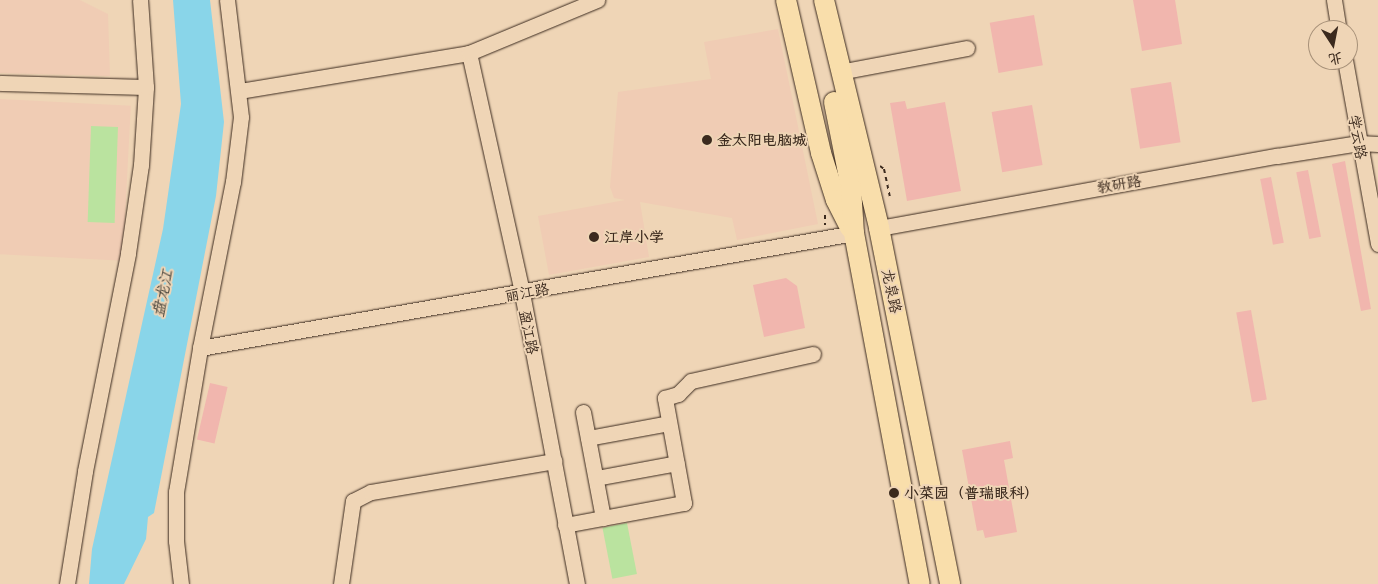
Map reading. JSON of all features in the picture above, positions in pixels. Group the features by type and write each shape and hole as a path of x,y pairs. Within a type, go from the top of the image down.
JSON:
{"main road":[{"path":"786,0 821,153 836,200 854,233"},
{"path":"796,0 829,148 854,233"},
{"path":"825,2 850,70 849,107"},
{"name":"龙泉路","path":"825,2 851,188 854,233 920,584"},
{"name":"龙泉路","path":"825,2 879,228 950,584"}],"street":[{"path":"67,584 85,471 128,253 141,166 146,87 140,0"},
{"path":"181,584 176,541 176,492 200,348 233,182 241,117 240,91 227,0"},
{"path":"240,91 469,53 597,0"},
{"path":"1334,0 1337,20"},
{"path":"850,70 967,48"},
{"name":"盈江路","path":"469,53 522,293 577,584"},
{"name":"学云路","path":"1346,70 1378,244"},
{"path":"0,83 146,87"},
{"name":"教研路","path":"879,228 1359,143 1378,144"},
{"name":"丽江路","path":"200,348 522,293 854,233"},
{"path":"565,525 684,503 665,398 678,394 691,381 812,354"},
{"path":"584,412 603,518"},
{"path":"588,438 669,423"},
{"path":"341,584 353,501 371,492 554,461"},
{"path":"596,478 677,463"}],"path":[{"path":"884,169 890,198"}],"shaded area":[{"path":"0,0 80,0 108,14 110,76 0,73"},
{"name":"金太阳电脑城","path":"778,29 818,224 737,240 732,218 640,202 649,257 549,275 538,216 625,200 614,198 610,187 618,92 711,79 704,42"},
{"path":"0,99 131,106 123,261 0,254"}],"green space":[{"path":"91,126 118,127 115,223 88,222"},
{"path":"627,523 637,574 612,579 602,528"}],"water":[{"name":"盘龙江","path":"173,0 210,0 224,122 216,196 154,513 148,517 146,539 124,584 89,584 92,549 163,229 181,104"}],"building":[{"path":"1133,0 1175,0 1182,44 1142,51"},
{"path":"1034,15 1043,65 999,73 990,23"},
{"path":"1171,82 1181,142 1140,149 1131,88"},
{"path":"905,101 907,109 945,102 961,191 907,201 890,103"},
{"path":"1032,105 1043,165 1002,172 992,112"},
{"path":"1345,161 1371,309 1361,311 1332,164"},
{"path":"1308,170 1321,237 1309,239 1296,172"},
{"path":"1271,177 1284,243 1273,245 1260,179"},
{"path":"786,278 797,286 805,328 764,337 753,285"},
{"path":"1251,310 1267,400 1252,402 1236,313"},
{"path":"210,383 228,387 214,444 197,440"},
{"path":"1010,441 1013,458 1004,460 1017,532 985,538 983,530 977,531 962,450"}],"place":[{"name":"金太阳电脑城","path":"707,140"},
{"name":"江岸小学","path":"594,237"},
{"name":"小菜园（普瑞眼科）","path":"894,493"}]}
